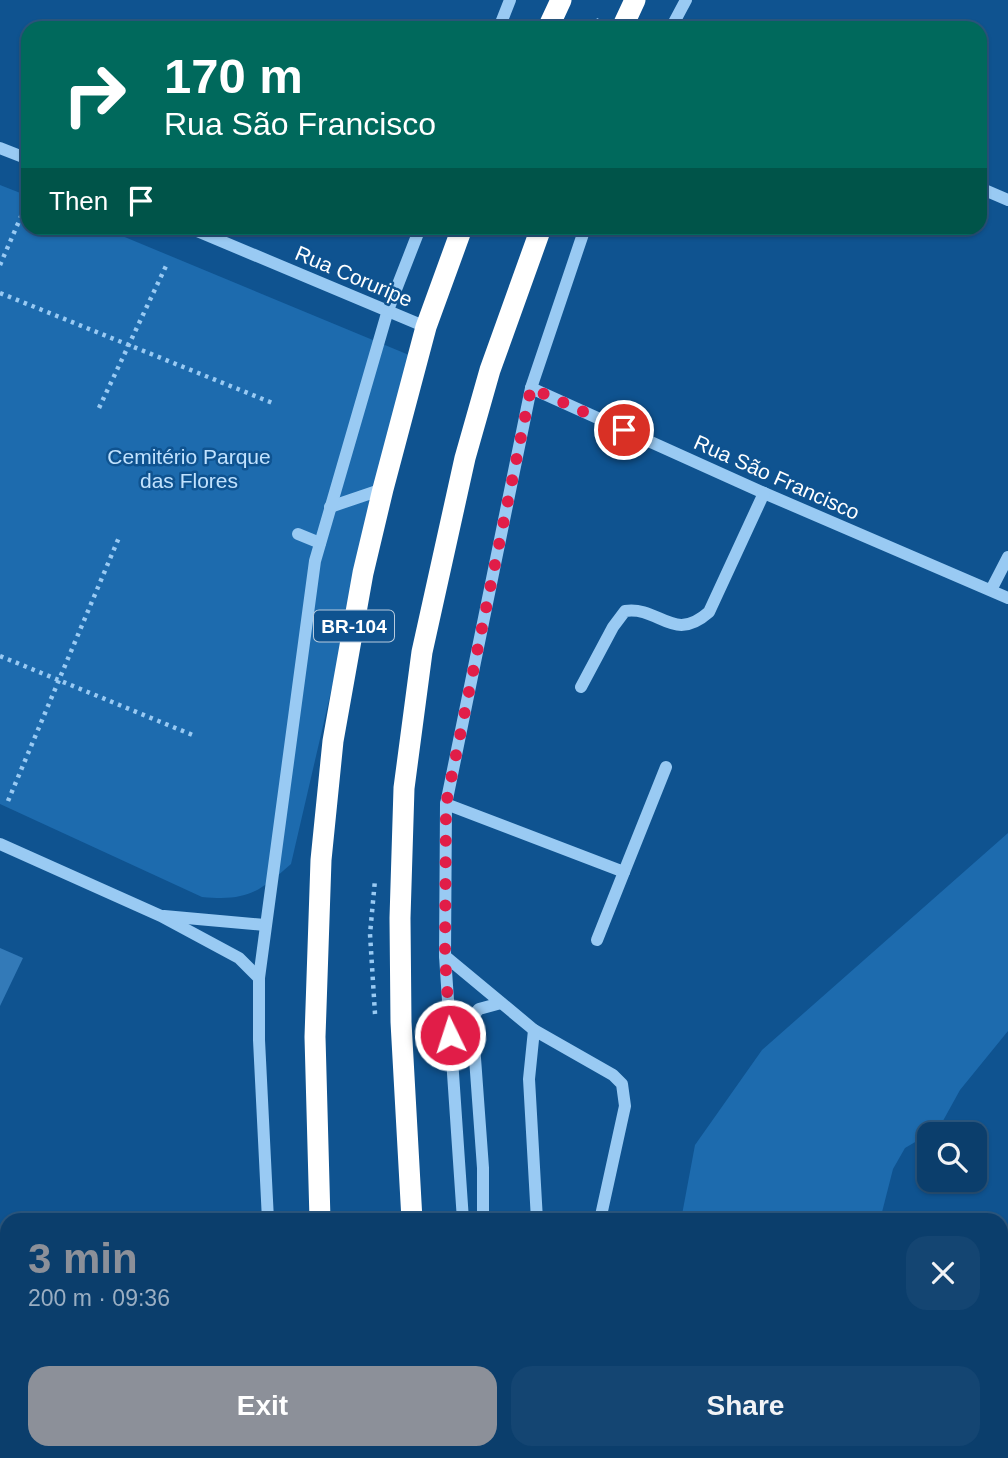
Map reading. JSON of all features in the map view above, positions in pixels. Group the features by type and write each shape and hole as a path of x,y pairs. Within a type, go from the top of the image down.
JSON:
{"highway":[{"path":"551,21 561,0"},
{"path":"625,21 635,0"},
{"name":"BR-104","path":"320,1213 315,1037 321,860 334,741 363,573 383,489 426,327 459,235"},
{"name":"BR-104","path":"412,1213 401,1022 400,918 404,788 422,653 465,458 490,370 538,235"}],"street":[{"path":"502,21 510,0"},
{"path":"674,21 685,0"},
{"path":"0,148 21,156"},
{"path":"987,191 1008,200"},
{"name":"Rua Coruripe","path":"207,235 426,327"},
{"path":"268,1213 259,1040 259,978 315,561 388,310 417,235"},
{"path":"463,1213 445,956 446,804 531,388 583,235"},
{"name":"Rua São Francisco","path":"531,388 764,493 1008,598"},
{"path":"330,507 383,489"},
{"path":"581,687 625,611 638,610 674,626 691,625 709,612 764,493"},
{"path":"298,534 320,542"},
{"path":"991,590 1008,557"},
{"path":"597,940 666,766"},
{"path":"446,804 624,872"},
{"path":"0,844 161,916 239,958 259,978"},
{"path":"161,916 265,925"},
{"path":"445,956 534,1030 613,1075 622,1084 625,1106 602,1213"},
{"path":"482,1213 483,1168 472,1017 479,1009 501,1003"},
{"path":"534,1030 529,1079 537,1213"}],"path":[{"path":"0,265 21,217"},
{"path":"99,408 166,266"},
{"path":"0,293 275,404"},
{"path":"8,801 120,535"},
{"path":"0,656 195,736"}],"green space":[{"name":"Cemitério Parque das Flores","path":"0,185 21,193 21,235 120,235 409,355 291,864 251,893 230,898 202,897 0,804"},
{"path":"1008,833 1008,1031 960,1090 942,1122 917,1122 917,1141 905,1148 893,1169 882,1213 682,1213 695,1145 762,1050"}],"building":[{"path":"0,948 23,958 0,1006"}],"route":[{"path":"450,1035 445,956 446,804 531,388 624,430"}]}
